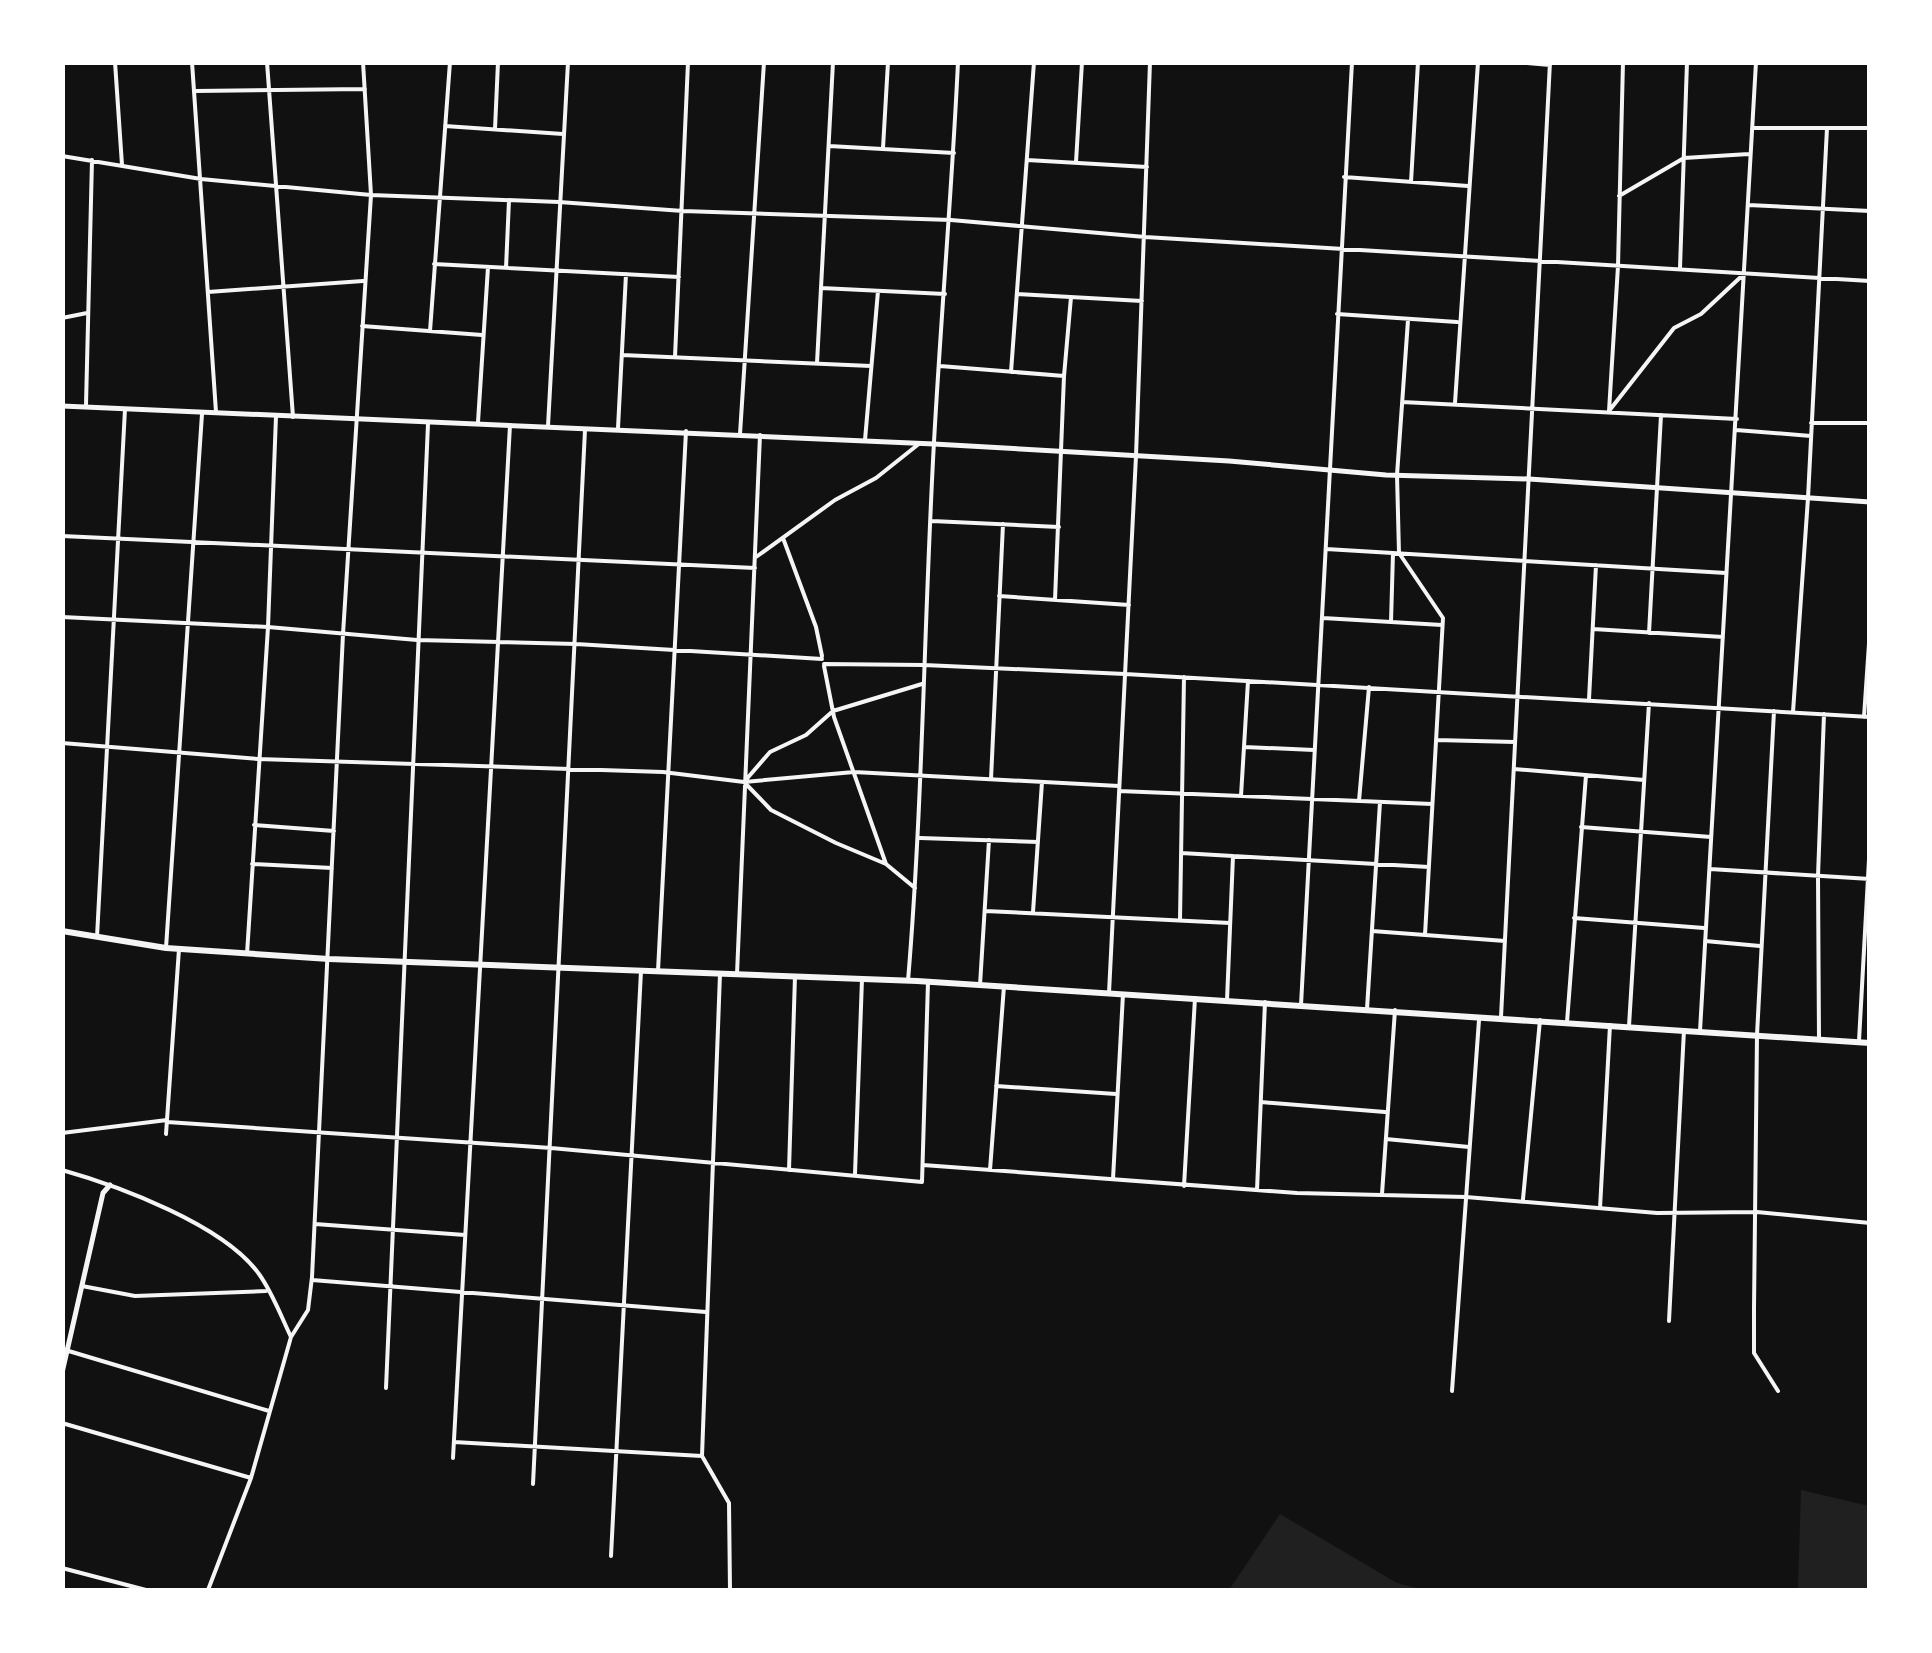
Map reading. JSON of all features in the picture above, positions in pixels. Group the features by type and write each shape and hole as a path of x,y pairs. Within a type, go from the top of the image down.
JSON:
{"main road":[{"path":"62,931 166,948 247,954 908,980 1870,1043"}],"street":[{"path":"116,62 122,165"},
{"path":"192,62 216,413"},
{"path":"267,62 293,417"},
{"path":"208,1590 252,1478 291,1337 308,1310 312,1280 343,634 370,195 363,62"},
{"path":"430,332 450,62"},
{"path":"495,129 498,62"},
{"path":"548,426 568,62"},
{"path":"675,356 688,62"},
{"path":"740,434 764,62"},
{"path":"816,363 834,62"},
{"path":"882,150 888,62"},
{"path":"908,980 920,838 934,444 958,62"},
{"path":"1011,372 1034,62"},
{"path":"1076,162 1082,62"},
{"path":"1109,993 1136,456 1150,62"},
{"path":"1302,1005 1352,62"},
{"path":"1411,182 1418,62"},
{"path":"1455,404 1478,62"},
{"path":"1501,1017 1550,64 1516,62"},
{"path":"1609,411 1618,266 1623,62"},
{"path":"1680,270 1688,62"},
{"path":"1700,1031 1756,62"},
{"path":"194,91 365,89"},
{"path":"445,126 564,134"},
{"path":"1752,128 1870,128"},
{"path":"1793,712 1827,128"},
{"path":"829,146 954,154"},
{"path":"1620,196 1684,158 1751,154"},
{"path":"62,156 201,179 370,195 951,220 1145,238 1870,281"},
{"path":"86,407 92,160"},
{"path":"1027,160 1147,167"},
{"path":"1344,177 1468,186"},
{"path":"506,268 509,200"},
{"path":"1748,205 1870,211"},
{"path":"434,264 679,277"},
{"path":"478,424 488,267"},
{"path":"1609,411 1674,328 1701,314 1745,273"},
{"path":"618,428 626,274"},
{"path":"208,292 365,280"},
{"path":"821,288 945,294"},
{"path":"865,440 878,291"},
{"path":"1018,294 1142,301"},
{"path":"1055,600 1071,296"},
{"path":"62,318 88,313"},
{"path":"1338,314 1459,322"},
{"path":"1391,622 1408,320"},
{"path":"362,326 484,336"},
{"path":"622,355 871,366"},
{"path":"940,366 1064,376"},
{"path":"1402,402 1737,420"},
{"path":"62,406 865,440 1870,502"},
{"path":"97,937 125,409"},
{"path":"166,948 202,413"},
{"path":"1649,632 1661,414"},
{"path":"247,954 268,627 276,416"},
{"path":"386,1388 428,422"},
{"path":"1811,422 1870,423"},
{"path":"453,1458 510,424"},
{"path":"533,1484 585,427"},
{"path":"1736,430 1811,436"},
{"path":"658,971 686,431"},
{"path":"737,974 760,435"},
{"path":"755,558 835,500 876,478 920,443"},
{"path":"932,521 1059,527"},
{"path":"991,779 1003,524"},
{"path":"62,536 754,568"},
{"path":"783,538 816,627 833,711 886,864"},
{"path":"1326,548 1728,573"},
{"path":"1396,553 1443,618 1425,935"},
{"path":"1589,700 1596,566"},
{"path":"1000,596 1129,605"},
{"path":"62,616 418,640 752,653 823,661 1320,684 1867,717 1870,629"},
{"path":"1323,618 1442,624"},
{"path":"1592,629 1724,637"},
{"path":"1180,920 1184,677"},
{"path":"1241,796 1248,681"},
{"path":"744,782 770,752 806,735 833,711 924,683"},
{"path":"1359,801 1369,687"},
{"path":"1629,1026 1649,703"},
{"path":"1774,711 1757,1036 1754,1353 1778,1391"},
{"path":"1819,1040 1818,876 1824,714"},
{"path":"1436,740 1515,742"},
{"path":"62,744 258,758 668,773 744,782 854,772 1432,804"},
{"path":"1244,747 1316,750"},
{"path":"1514,769 1644,780"},
{"path":"1567,1022 1586,775"},
{"path":"744,782 770,810 886,864 916,890"},
{"path":"1033,913 1042,782"},
{"path":"1367,1009 1380,802"},
{"path":"254,825 334,831"},
{"path":"1581,827 1712,838"},
{"path":"920,838 1038,842"},
{"path":"980,985 989,840"},
{"path":"1859,1042 1870,841"},
{"path":"1181,853 1429,867"},
{"path":"1227,1000 1233,856"},
{"path":"252,864 332,868"},
{"path":"1710,870 1868,879"},
{"path":"985,911 1230,922"},
{"path":"1574,918 1706,928"},
{"path":"1372,930 1505,941"},
{"path":"1706,941 1762,946"},
{"path":"166,1134 179,949"},
{"path":"611,1556 641,970"},
{"path":"720,974 702,1456 729,1502 730,1590"},
{"path":"789,1170 794,976"},
{"path":"854,1176 862,979"},
{"path":"62,1133 167,1121 550,1148 922,1182 928,982"},
{"path":"990,1170 1004,986"},
{"path":"1113,1180 1123,994"},
{"path":"1184,1186 1195,998"},
{"path":"1256,1190 1265,1002"},
{"path":"1382,1194 1394,1010"},
{"path":"1452,1392 1479,1016"},
{"path":"1523,1202 1540,1020"},
{"path":"1600,1208 1610,1025"},
{"path":"1669,1321 1684,1030"},
{"path":"996,1086 1118,1094"},
{"path":"1260,1102 1387,1112"},
{"path":"1386,1138 1470,1147"},
{"path":"923,1165 1184,1186 1466,1196 1674,1213 1757,1212 1870,1223"},
{"path":"62,1170 110,1185 176,1214 238,1252 260,1275 291,1337"},
{"path":"62,1373 103,1194 110,1185"},
{"path":"315,1224 466,1236"},
{"path":"312,1280 707,1312"},
{"path":"82,1286 136,1296 268,1291"},
{"path":"65,1350 270,1412"},
{"path":"62,1423 252,1478"},
{"path":"454,1442 702,1456"},
{"path":"62,1568 146,1590"}],"shaded area":[{"path":"1801,1490 1869,1506 1869,1590 1798,1590"},
{"path":"1280,1514 1397,1583 1423,1590 1229,1590"}]}
